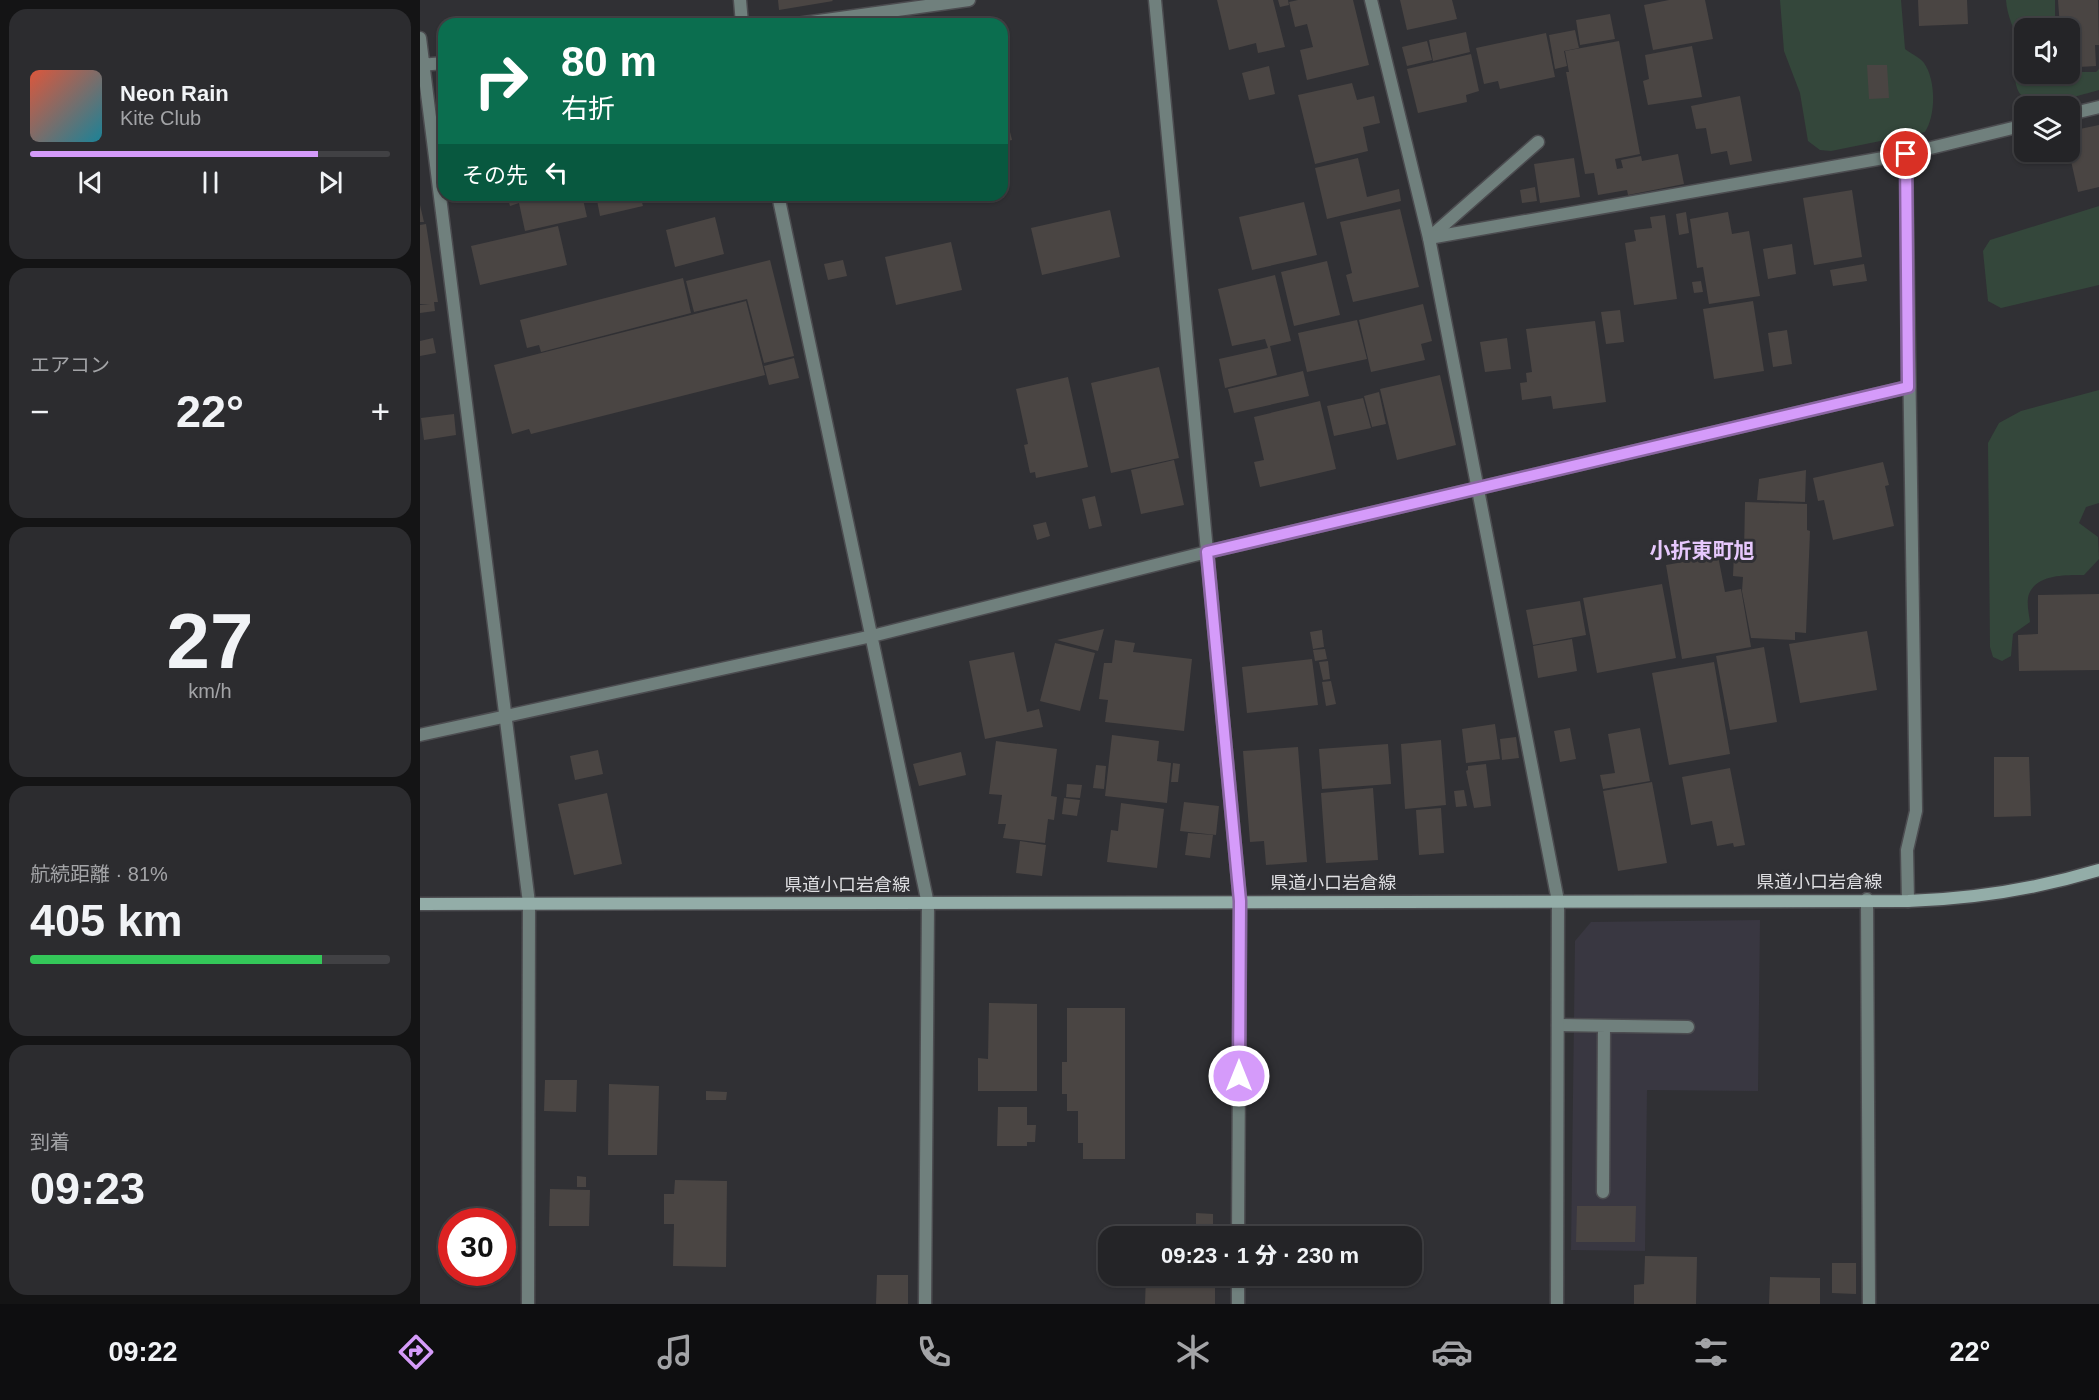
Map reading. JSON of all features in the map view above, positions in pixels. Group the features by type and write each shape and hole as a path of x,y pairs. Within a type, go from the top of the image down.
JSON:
{"main road":[{"name":"県道小口岩倉線","path":"420,904 1867,899 1908,901 2003,894 2055,883 2099,870"}],"street":[{"path":"740,0 742,18"},
{"path":"840,18 969,0"},
{"path":"1155,0 1240,901 1238,1226"},
{"path":"1371,0 1429,238 1558,900 1557,1304"},
{"path":"420,38 438,188"},
{"path":"422,65 438,64"},
{"path":"2080,112 2099,107"},
{"path":"1429,238 1906,154 2014,128"},
{"path":"1429,238 1538,142"},
{"path":"1906,154 1916,811 1907,850 1908,901"},
{"path":"440,201 529,903 528,1304"},
{"path":"779,201 928,904 925,1304"},
{"path":"420,735 872,636 1207,552 1908,387"},
{"path":"1867,899 1869,1304"},
{"path":"1558,1025 1688,1027"},
{"path":"1602,1192 1604,1026"},
{"path":"1238,1286 1238,1304"}],"shaded area":[{"path":"1760,920 1758,1091 1647,1090 1645,1251 1571,1250 1575,941 1591,922"}],"green space":[{"path":"1780,0 1901,0 1905,49 1921,59 1931,79 1933,107 1925,132 1831,151 1820,150 1808,141 1800,93 1784,51"},
{"path":"2006,0 2055,0 2055,18 2014,18 2014,32"},
{"path":"2099,69 2099,90 2078,96 2022,96 2016,84 2080,84 2080,72 2096,72"},
{"path":"2099,206 2099,285 2001,308 1988,301 1983,251 1990,240"},
{"path":"2099,390 2099,503 2086,507 2079,523 2098,537 2099,559 2084,575 2053,577 2033,587 2028,601 2030,622 2013,634 2011,656 2002,661 1993,657 1990,647 1988,443 1999,423 2021,411"}],"building":[{"path":"778,0 832,0 833,1 779,10"},
{"path":"1217,0 1273,0 1285,47 1258,53 1256,43 1229,50"},
{"path":"1278,0 1288,0 1289,5 1280,7"},
{"path":"1353,0 1369,65 1307,80 1300,50 1313,47 1307,24 1295,27 1289,2"},
{"path":"1400,0 1452,0 1457,19 1407,30"},
{"path":"1669,0 1705,0 1713,39 1653,50 1644,5"},
{"path":"1918,0 1967,0 1968,24 1919,26"},
{"path":"2058,0 2098,0 2099,45 2095,45 2096,66 2080,67 2080,18 2059,18"},
{"path":"1610,14 1615,39 1580,45 1576,20"},
{"path":"1575,30 1579,48 1564,51 1567,66 1555,69 1549,35"},
{"path":"1466,32 1470,52 1433,61 1429,40"},
{"path":"1546,33 1555,77 1500,89 1498,81 1484,84 1476,48"},
{"path":"1427,41 1432,60 1407,66 1402,47"},
{"path":"1619,41 1640,154 1615,159 1617,169 1623,168 1621,160 1641,156 1642,161 1678,154 1684,184 1628,195 1627,190 1598,195 1594,173 1585,174 1566,72 1569,72 1565,51"},
{"path":"1692,46 1702,97 1648,105 1643,81 1649,79 1645,55"},
{"path":"1471,54 1479,91 1466,95 1467,102 1418,113 1407,69"},
{"path":"1867,65 1887,65 1889,98 1869,99"},
{"path":"1269,66 1275,94 1249,100 1242,73"},
{"path":"1352,83 1357,100 1374,96 1380,123 1363,127 1368,151 1315,164 1298,95"},
{"path":"1740,96 1752,161 1730,165 1727,151 1711,154 1706,128 1696,129 1691,106"},
{"path":"1008,124 1012,140 1008,141"},
{"path":"2099,125 2099,187 2078,192 2071,162 2080,162 2080,129"},
{"path":"1358,158 1367,197 1399,189 1401,201 1327,219 1315,168"},
{"path":"1574,158 1580,197 1540,203 1534,164"},
{"path":"1535,187 1537,201 1522,203 1520,190"},
{"path":"1852,190 1862,257 1814,265 1803,198"},
{"path":"509,201 583,201 587,217 525,231 519,203 510,206"},
{"path":"597,201 642,201 643,206 600,216"},
{"path":"1304,202 1317,255 1252,270 1239,217"},
{"path":"420,205 424,222 420,222"},
{"path":"1400,209 1419,287 1353,302 1346,275 1352,273 1340,222"},
{"path":"1110,210 1120,257 1042,275 1031,228"},
{"path":"1686,212 1689,233 1679,235 1676,214"},
{"path":"1728,212 1732,234 1749,231 1760,296 1709,304 1703,267 1697,268 1690,219"},
{"path":"1665,215 1677,299 1634,305 1625,243 1636,241 1634,230 1652,228 1650,217"},
{"path":"715,217 724,254 675,267 666,230"},
{"path":"426,224 438,302 434,302 435,311 420,313 420,305 430,304 420,304 420,225"},
{"path":"558,226 567,265 480,285 471,246"},
{"path":"951,242 962,290 896,305 885,257"},
{"path":"1792,244 1796,274 1768,279 1763,249"},
{"path":"770,260 794,356 764,363 747,299 694,312 686,281"},
{"path":"843,260 847,276 828,280 824,264"},
{"path":"1327,261 1340,315 1294,326 1281,272"},
{"path":"1864,264 1867,281 1833,286 1830,270"},
{"path":"1275,275 1291,341 1270,346 1277,375 1225,388 1219,359 1268,348 1265,339 1232,346 1218,289"},
{"path":"683,278 691,313 541,352 539,345 527,348 520,320"},
{"path":"1701,281 1703,292 1694,293 1692,282"},
{"path":"746,301 765,375 531,434 529,429 512,434 494,365"},
{"path":"1753,301 1764,371 1714,379 1703,309"},
{"path":"1423,304 1432,341 1421,344 1425,360 1371,372 1359,320"},
{"path":"1620,310 1624,342 1606,344 1601,312"},
{"path":"1357,320 1367,359 1307,372 1298,333"},
{"path":"1595,321 1606,402 1553,409 1551,396 1522,400 1520,383 1527,382 1526,373 1532,372 1526,329"},
{"path":"1787,330 1792,364 1773,367 1768,333"},
{"path":"433,338 436,353 420,356 420,341"},
{"path":"1507,338 1511,369 1485,372 1480,342"},
{"path":"794,358 799,378 769,385 764,366"},
{"path":"1159,367 1179,458 1111,473 1091,383"},
{"path":"1303,371 1309,396 1234,413 1228,389"},
{"path":"1440,375 1456,445 1397,460 1380,389"},
{"path":"1068,377 1088,467 1036,478 1035,472 1030,473 1024,445 1028,444 1016,389"},
{"path":"1379,392 1386,424 1372,427 1364,396"},
{"path":"1363,398 1371,428 1334,436 1327,406"},
{"path":"1320,401 1336,469 1260,487 1254,462 1264,460 1254,417"},
{"path":"454,414 456,435 424,440 421,418"},
{"path":"1174,460 1184,505 1141,514 1131,470"},
{"path":"1883,462 1889,485 1885,486 1894,526 1833,540 1824,500 1818,501 1813,478"},
{"path":"1806,470 1805,502 1757,500 1759,479"},
{"path":"1095,496 1102,526 1089,529 1082,499"},
{"path":"1745,502 1807,504 1807,530 1810,531 1806,633 1795,632 1795,640 1751,638 1742,591 1743,577 1733,576 1734,553 1744,553"},
{"path":"1046,522 1050,536 1037,540 1033,525"},
{"path":"1718,556 1725,592 1741,589 1751,647 1682,659 1666,565"},
{"path":"1662,584 1676,658 1597,673 1583,598"},
{"path":"2099,594 2099,670 2019,671 2018,635 2038,634 2038,595"},
{"path":"1580,601 1586,635 1533,645 1526,610"},
{"path":"1104,629 1098,651 1057,640"},
{"path":"1322,630 1324,647 1313,649 1310,632"},
{"path":"1867,631 1877,690 1800,703 1789,644"},
{"path":"1572,639 1577,671 1538,678 1533,646"},
{"path":"1115,640 1135,643 1133,652 1192,659 1184,731 1105,722 1108,700 1099,699 1104,663 1112,663"},
{"path":"1055,643 1095,653 1080,711 1040,701"},
{"path":"1764,647 1777,722 1730,730 1716,656"},
{"path":"1325,649 1327,659 1315,661 1313,650"},
{"path":"1014,652 1027,712 1039,709 1043,727 985,739 969,661"},
{"path":"1312,659 1318,705 1247,713 1242,667"},
{"path":"1328,661 1330,679 1323,680 1319,662"},
{"path":"1714,662 1730,754 1669,765 1652,673"},
{"path":"1331,681 1336,704 1326,706 1322,682"},
{"path":"1495,724 1500,759 1466,763 1462,729"},
{"path":"1570,728 1576,759 1560,762 1554,731"},
{"path":"1640,728 1650,781 1603,789 1600,775 1615,773 1608,734"},
{"path":"1112,735 1159,741 1157,761 1171,763 1167,803 1105,796"},
{"path":"1516,737 1519,758 1502,760 1500,739"},
{"path":"1441,740 1446,805 1405,809 1401,744"},
{"path":"996,741 1057,749 1051,796 1057,797 1054,820 1048,819 1045,843 1003,838 1006,824 998,824 1002,795 989,794"},
{"path":"1388,744 1391,784 1322,789 1319,749"},
{"path":"1298,747 1307,862 1266,865 1264,841 1250,842 1243,751"},
{"path":"598,750 603,774 575,780 570,756"},
{"path":"961,752 966,775 919,786 913,764"},
{"path":"1994,757 2029,757 2031,816 1994,817"},
{"path":"1173,763 1180,764 1178,782 1171,782"},
{"path":"1486,764 1491,806 1474,808 1466,771 1468,766"},
{"path":"1096,765 1106,766 1104,789 1093,788"},
{"path":"1730,768 1745,845 1734,847 1733,843 1717,846 1712,821 1691,825 1682,777"},
{"path":"1652,782 1667,863 1618,871 1603,791"},
{"path":"1067,784 1082,785 1080,798 1066,797"},
{"path":"1373,788 1378,860 1326,863 1321,793"},
{"path":"1464,790 1467,806 1456,807 1454,791"},
{"path":"607,793 622,864 574,875 558,804"},
{"path":"1064,798 1080,800 1077,816 1062,814"},
{"path":"1184,802 1219,806 1216,835 1180,831"},
{"path":"1121,803 1164,809 1157,868 1107,862 1111,830 1118,831"},
{"path":"1441,808 1444,853 1419,855 1416,810"},
{"path":"1188,833 1213,835 1210,858 1185,855"},
{"path":"1020,841 1046,845 1042,876 1016,873"},
{"path":"989,1003 1037,1004 1037,1091 978,1091 978,1058 988,1059"},
{"path":"1067,1008 1125,1008 1125,1159 1083,1159 1083,1143 1078,1143 1078,1111 1067,1111 1067,1094 1062,1094 1062,1062 1067,1062"},
{"path":"545,1080 577,1080 576,1112 544,1111"},
{"path":"609,1084 659,1086 657,1155 608,1155"},
{"path":"706,1091 727,1092 726,1100 706,1100"},
{"path":"998,1107 1027,1107 1027,1125 1036,1125 1035,1142 1027,1142 1027,1146 997,1146"},
{"path":"577,1176 586,1177 586,1187 577,1187"},
{"path":"675,1180 727,1181 726,1267 673,1266 674,1224 664,1224 664,1194 674,1194"},
{"path":"550,1189 590,1190 589,1226 549,1226"},
{"path":"1577,1206 1636,1206 1635,1242 1576,1242"},
{"path":"1196,1213 1213,1214 1213,1226 1196,1226"},
{"path":"1645,1256 1697,1257 1696,1304 1634,1304 1634,1285 1644,1284"},
{"path":"1832,1263 1856,1263 1856,1294 1832,1293"},
{"path":"877,1275 908,1275 908,1304 876,1304"},
{"path":"1770,1277 1820,1278 1820,1304 1769,1304"},
{"path":"1146,1286 1215,1286 1215,1304 1145,1304"}],"district":[{"name":"小折東町旭","path":"1702,551"}],"route":[{"path":"1239,1076 1240,901 1207,552 1908,387 1906,154"}]}
